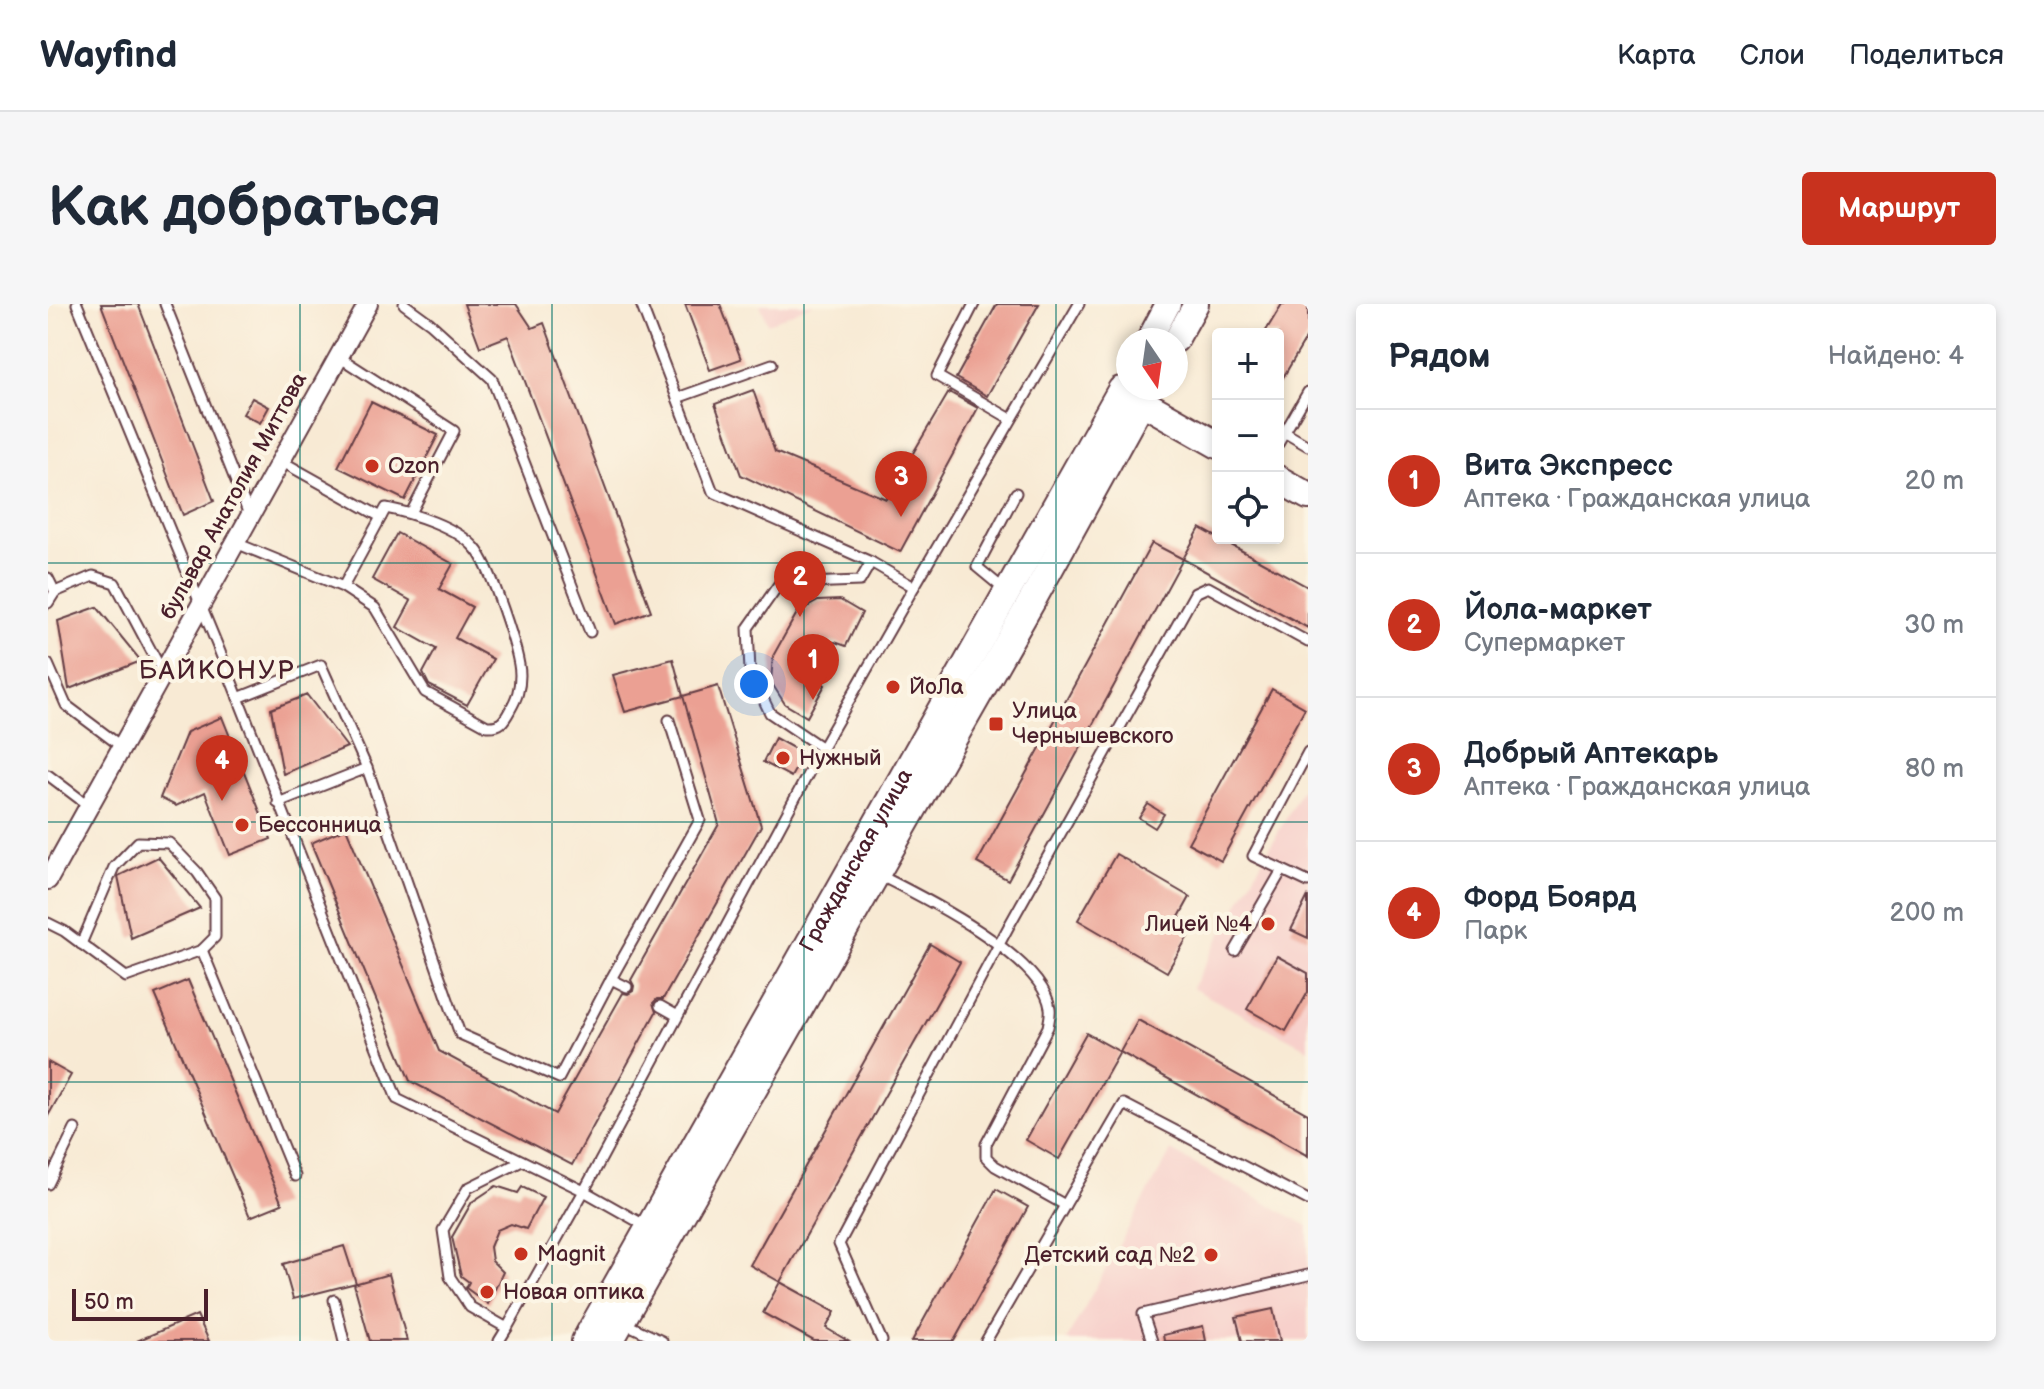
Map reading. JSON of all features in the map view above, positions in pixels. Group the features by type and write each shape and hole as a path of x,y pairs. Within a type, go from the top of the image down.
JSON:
{"main road":[{"name":"Гражданская улица","path":"616,1332 1009,593 1128,400"},
{"name":"Гражданская улица","path":"585,1341 649,1228 865,868 1033,599 1130,400"},
{"path":"1151,400 1212,441"},
{"path":"1284,482 1308,496"}],"street":[{"name":"бульвар Анатолия Миттова","path":"48,880 368,304"},
{"path":"1155,328 1168,304"},
{"path":"1183,328 1196,304"}],"lane":[{"path":"77,304 201,605 397,1099 584,1191 649,1228"},
{"path":"165,304 250,517"},
{"path":"404,304 430,323 492,379 590,632"},
{"path":"641,304 713,492 871,562 914,587"},
{"path":"974,304 937,376 1011,419"},
{"path":"499,1341 584,1191 822,748 1079,304"},
{"path":"339,357 454,431 411,513"},
{"path":"677,398 772,364"},
{"path":"1308,392 1284,432 1308,446"},
{"path":"281,461 381,517"},
{"path":"1009,593 977,567 1016,493"},
{"path":"235,543 343,587 375,608 425,692 487,726 495,727 503,723 519,695 517,653 484,561 475,547 458,535 411,513 386,508 343,587"},
{"path":"822,748 770,713 750,671 748,628 779,584 860,581 871,562"},
{"path":"48,603 55,592 93,576 115,583 163,673"},
{"path":"48,578 55,592"},
{"path":"882,1341 839,1244 1000,944 1195,593 1208,587 1308,642"},
{"path":"48,664 66,705 122,747"},
{"path":"238,698 321,665 367,768 460,1034 559,1078 700,820 669,720"},
{"path":"1308,752 1253,856 1308,882"},
{"path":"278,803 367,768"},
{"path":"48,775 89,806"},
{"path":"48,923 126,977 202,950 215,937 215,898 197,872 169,843 138,842 114,867 81,944"},
{"path":"865,868 1000,944 1044,990 1050,1009 1048,1027 986,1144 986,1157 995,1166 1065,1205"},
{"path":"1235,951 1282,870"},
{"path":"202,950 295,1176"},
{"path":"611,979 627,987"},
{"path":"660,1006 676,1015"},
{"path":"986,1341 1124,1104 1308,1200"},
{"path":"48,1184 75,1129"},
{"path":"507,1328 470,1307 450,1277 443,1230 468,1188 522,1161"},
{"path":"1152,1341 1143,1314 1308,1275"},
{"path":"334,1300 344,1341"},
{"path":"616,1332 662,1341"}],"shaded area":[{"path":"760,304 813,304 768,324"},
{"name":"Лицей №4","path":"1308,778 1308,1049 1192,988"},
{"name":"Детский сад №2","path":"1171,1151 1308,1226 1308,1341 1066,1341"}],"building":[{"path":"101,304 138,304 214,501 183,515"},
{"path":"464,304 516,304 532,328 544,323 651,611 616,624 508,336 480,347"},
{"path":"685,304 720,304 741,359 710,370"},
{"path":"997,304 1039,304 987,396 956,378"},
{"path":"1282,304 1308,304 1308,335 1284,376 1284,328 1268,328"},
{"path":"753,390 775,452 886,499 949,392 978,408 900,552 741,475 715,404"},
{"path":"252,398 269,407 260,423 243,414"},
{"path":"371,402 438,435 405,500 338,467"},
{"path":"1200,528 1212,535 1212,544 1229,544 1308,587 1308,628 1183,559"},
{"path":"397,533 453,564 439,589 472,607 455,638 493,659 467,705 429,685 423,673 436,649 397,627 411,601 372,579"},
{"path":"1152,543 1183,559 1008,880 977,863"},
{"path":"840,600 862,613 846,646 835,642 823,644 812,654 810,665 813,676 825,685 807,717 785,704 771,682 773,656 797,613 818,601"},
{"path":"97,607 141,661 69,689 58,621"},
{"path":"673,659 683,696 625,712 613,675"},
{"path":"718,686 761,826 663,999 653,1003 656,1012 572,1165 410,1081 311,843 346,828 439,1051 555,1114 623,993 633,991 631,980 719,824 683,696"},
{"path":"1272,689 1305,708 1221,861 1188,843"},
{"path":"307,695 347,747 283,774 271,709"},
{"path":"222,717 271,839 230,855 205,792 176,806 160,798 187,732"},
{"name":"Нужный","path":"775,738 804,754 791,777 763,762"},
{"path":"1148,804 1164,814 1155,828 1139,818"},
{"path":"1116,854 1190,897 1179,917 1194,926 1167,972 1078,920"},
{"path":"158,857 200,908 131,938 118,876"},
{"path":"1308,896 1308,938 1291,930"},
{"path":"930,944 960,962 780,1282 750,1265"},
{"path":"1277,956 1308,973 1308,992 1286,1031 1247,1009"},
{"path":"188,980 282,1204 250,1217 155,994"},
{"path":"1138,1020 1308,1114 1308,1156 1120,1052"},
{"path":"1086,1033 1120,1052 1059,1159 1026,1140"},
{"path":"48,1062 71,1075 48,1116"},
{"path":"496,1186 518,1193 522,1187 543,1197 526,1229 511,1224 497,1230 490,1247 492,1261 503,1272 488,1304 466,1288 469,1282 461,1276 452,1237 472,1202"},
{"path":"996,1189 1028,1207 954,1341 912,1341"},
{"path":"344,1246 356,1283 293,1299 283,1264"},
{"path":"389,1274 407,1341 370,1341 354,1284"},
{"path":"780,1282 835,1312 826,1328 848,1341 814,1341 763,1313"},
{"path":"1273,1309 1280,1341 1242,1341 1236,1317"},
{"path":"197,1315 209,1341 137,1341"},
{"path":"1203,1326 1206,1341 1164,1341 1163,1335"}],"place":[{"name":"Ozon","path":"372,466"},
{"name":"Добрый Аптекарь","path":"901,517"},
{"name":"Йола-маркет","path":"800,617"},
{"name":"ЙоЛа","path":"893,687"},
{"name":"Вита Экспресс","path":"813,700"},
{"name":"Улица Чернышевского","path":"996,724"},
{"name":"Нужный","path":"783,758"},
{"name":"Форд Боярд","path":"222,801"},
{"name":"Бессонница","path":"242,825"},
{"name":"Лицей №4","path":"1268,924"},
{"name":"Magnit","path":"521,1254"},
{"name":"Детский сад №2","path":"1211,1255"},
{"name":"Новая оптика","path":"487,1292"}],"district":[{"name":"БАЙКОНУР","path":"217,671"}]}
